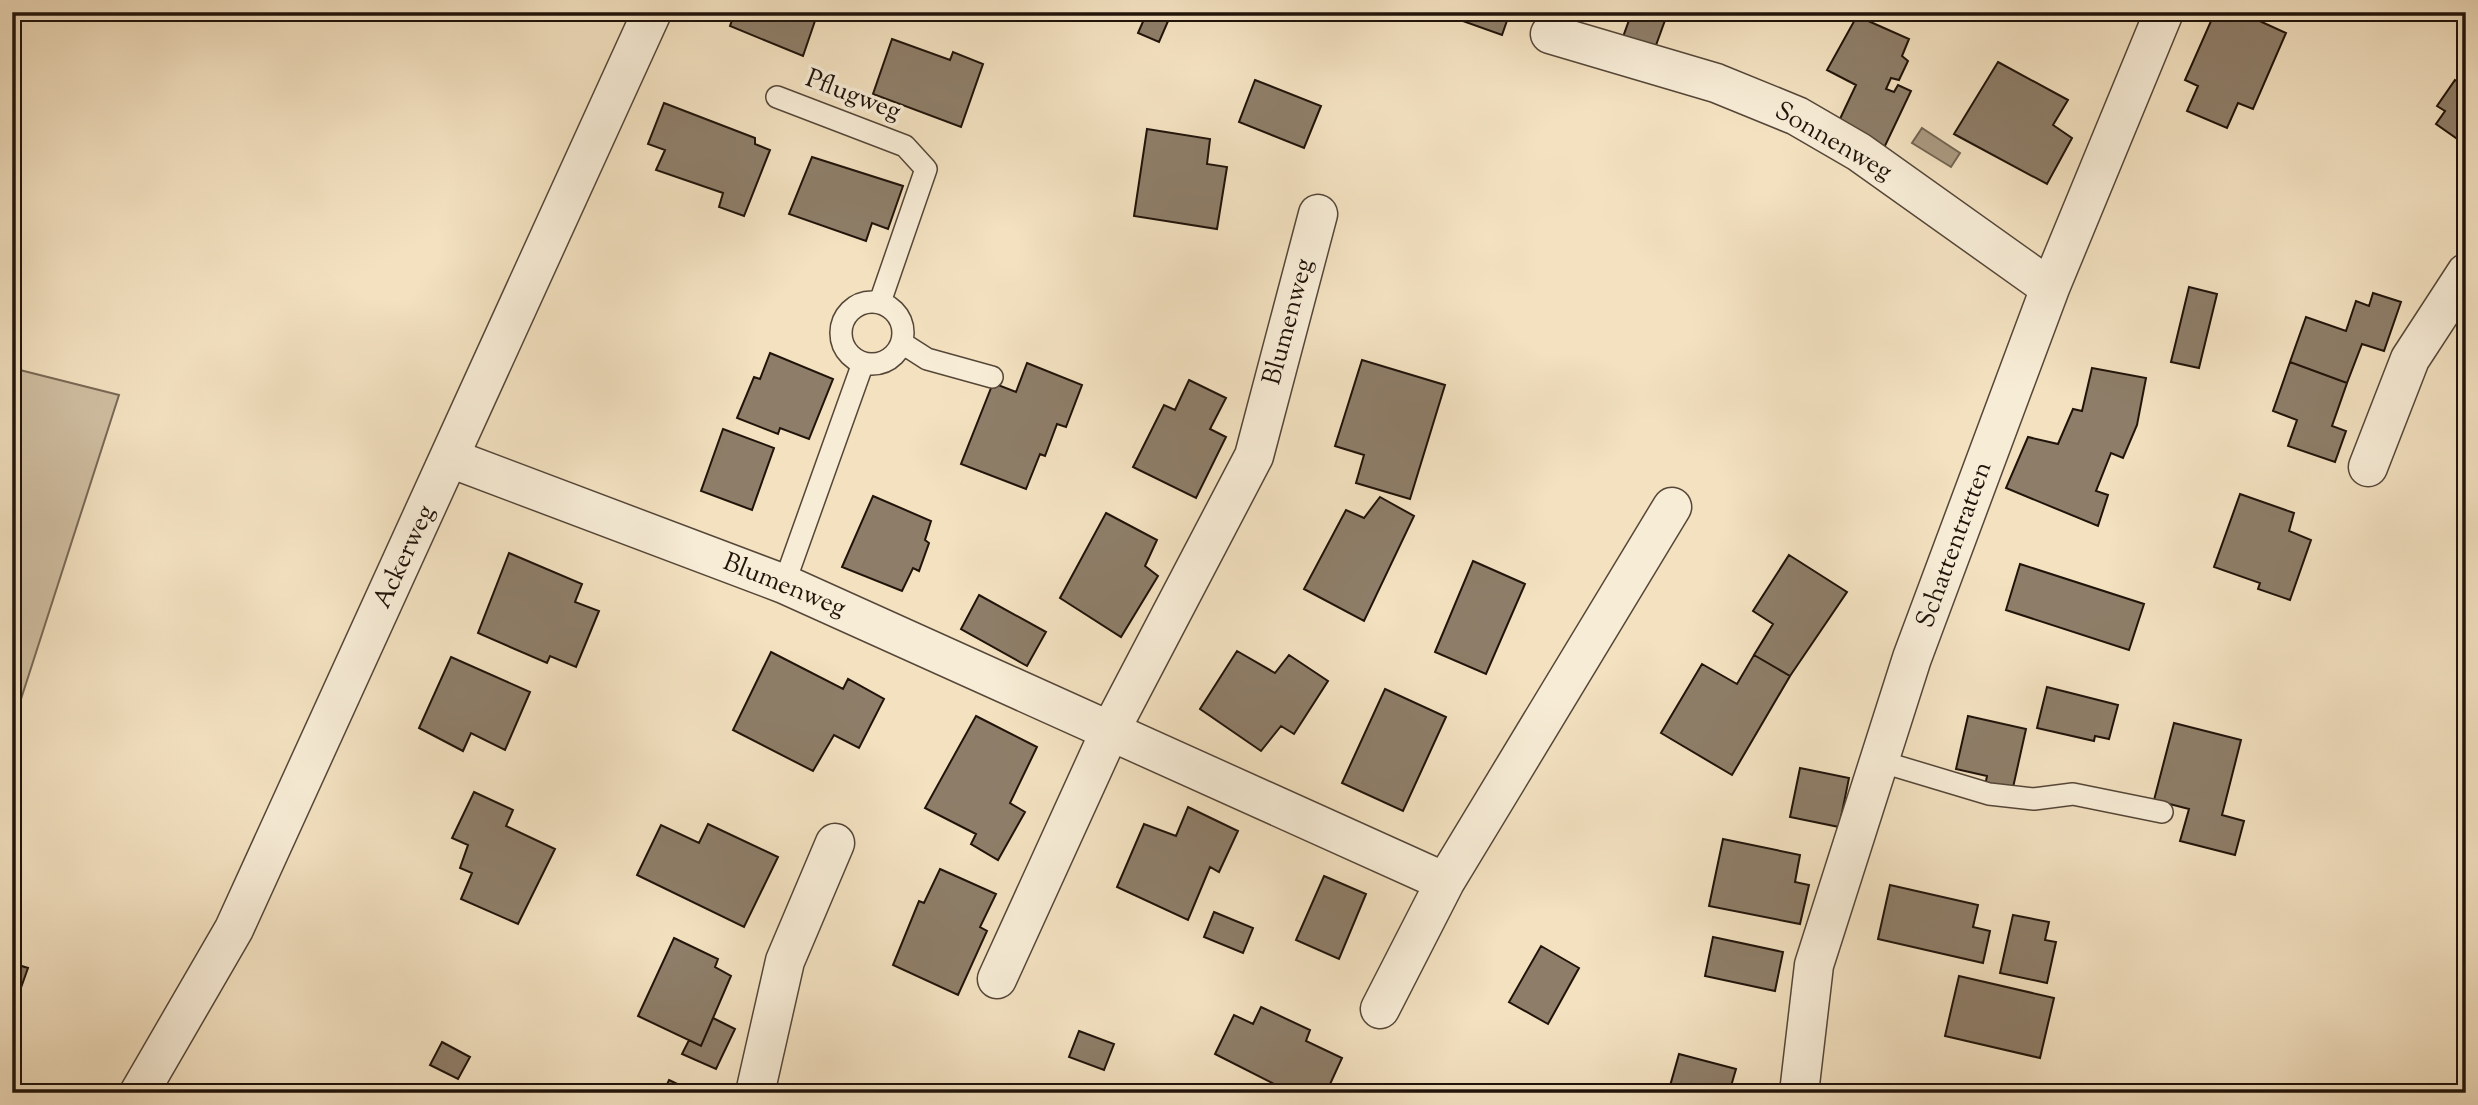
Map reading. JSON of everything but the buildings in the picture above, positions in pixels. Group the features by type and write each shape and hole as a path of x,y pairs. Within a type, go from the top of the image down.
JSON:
{"street":[{"name":"Ackerweg","path":"139,1093 234,929 652,12"},
{"name":"Schattentratten","path":"1799,1093 1814,965 1912,658 2050,288 2164,12"},
{"name":"Sonnenweg","path":"1550,34 1716,83 1797,116 1859,152 2050,288"},
{"name":"Blumenweg","path":"997,979 1111,729 1254,456 1318,214"},
{"path":"2368,467 2410,359 2466,273"},
{"name":"Blumenweg","path":"450,458 784,584 1111,729 1445,882"},
{"path":"1380,1009 1445,882 1672,507"},
{"path":"755,1093 785,961 835,843"}],"lane":[{"name":"Pflugweg","path":"777,97 905,146 926,169 880,302"},
{"path":"880,302 896,312 902,321 902,343 894,355 885,361 863,363 845,348 841,327 850,310 859,304 880,302"},
{"path":"902,343 927,359 992,377"},
{"path":"784,584 863,363"},
{"path":"1879,761 1989,794 2034,799 2073,794 2162,812"}],"shaded area":[{"path":"1922,128 1960,153 1951,167 1912,143"},
{"path":"12,368 119,395 12,727"}]}
